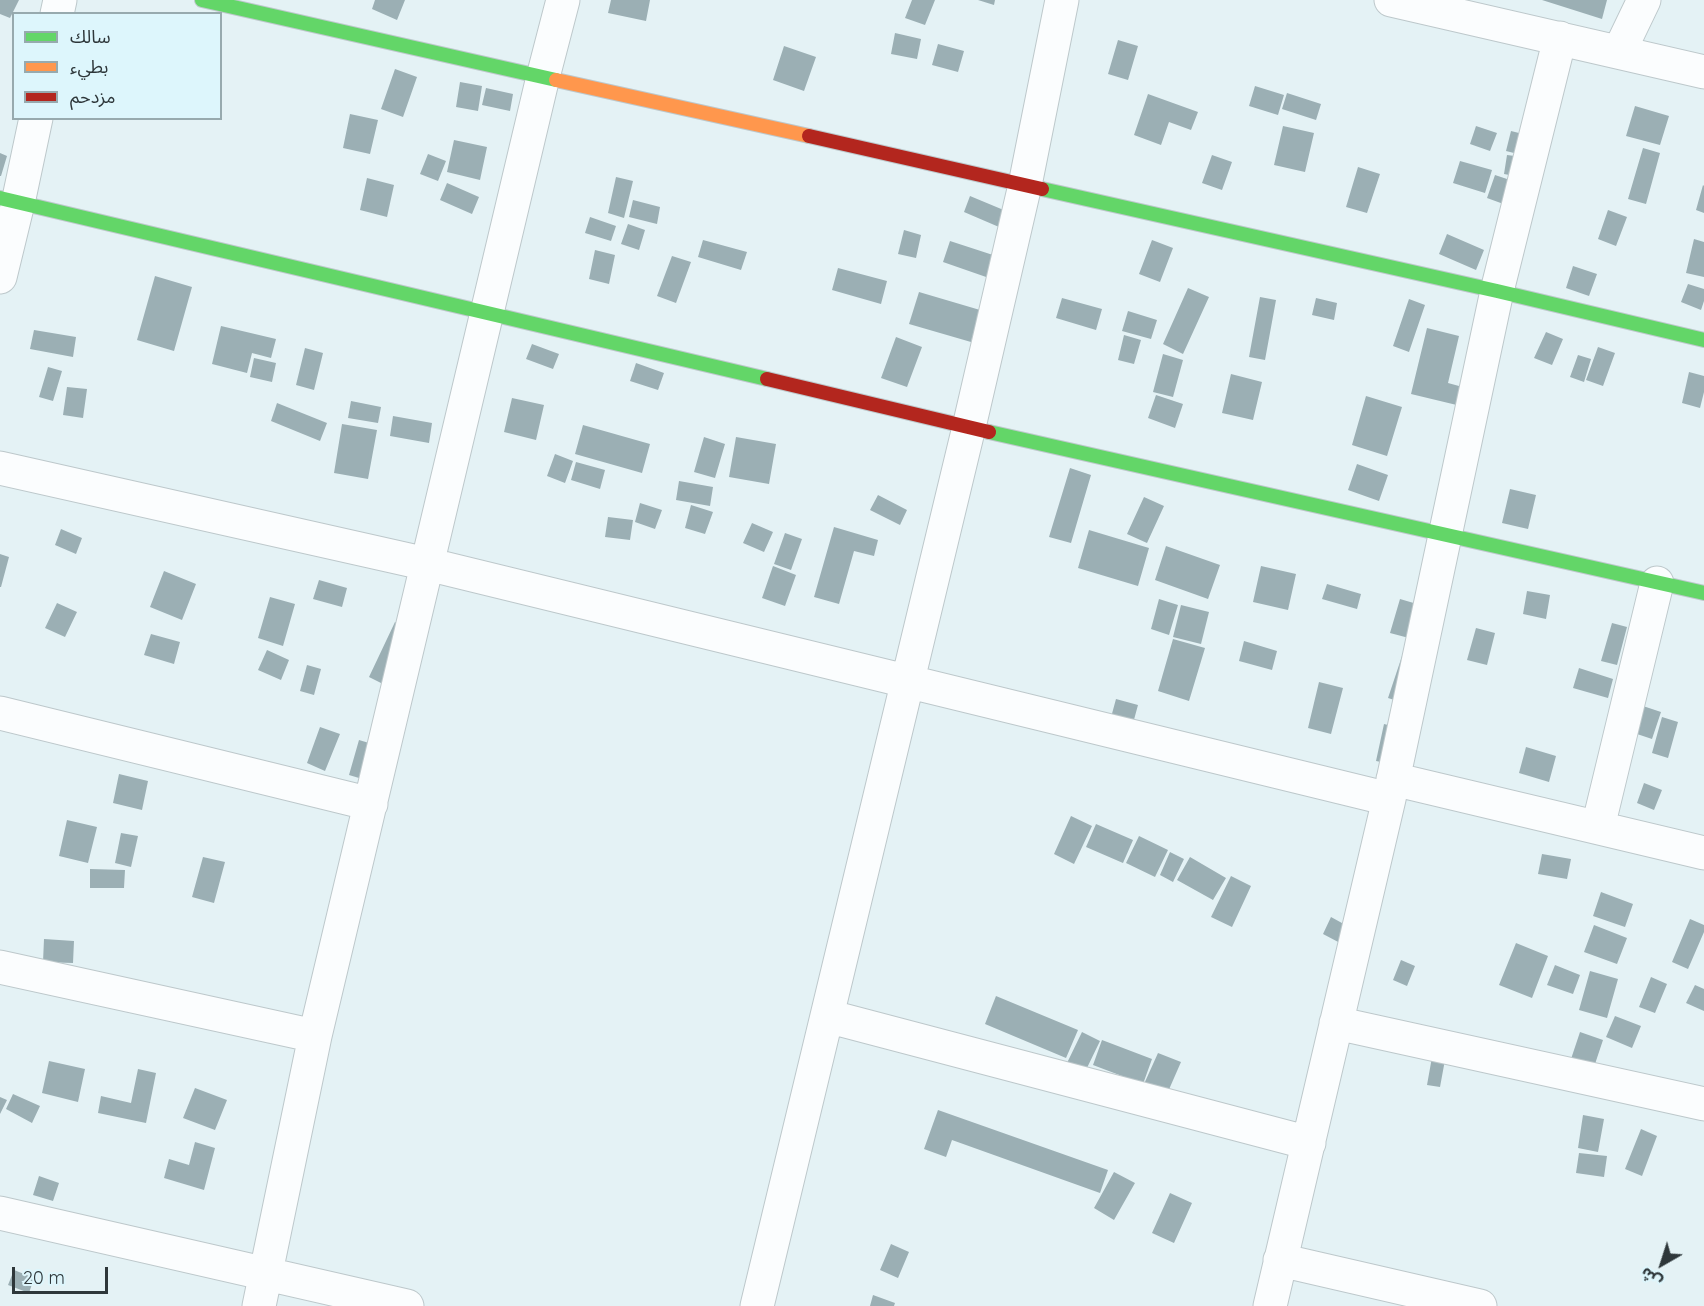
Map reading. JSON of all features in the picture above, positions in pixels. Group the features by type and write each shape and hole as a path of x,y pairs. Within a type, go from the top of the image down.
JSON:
{"street":[{"path":"202,0 1497,291 1704,340"},
{"path":"259,1306 315,1036 563,0"},
{"path":"757,1306 969,428 1025,185 1062,0"},
{"path":"1391,0 1704,72"},
{"path":"1619,52 1644,0"},
{"path":"1270,1306 1391,789 1497,291 1560,38"},
{"path":"0,277 9,201 35,120"},
{"path":"9,201 487,312 969,428 1704,593"},
{"path":"0,468 427,564 908,682 1391,789 1598,827 1704,853"},
{"path":"1598,827 1657,583"},
{"path":"0,713 370,804"},
{"path":"0,967 315,1036"},
{"path":"827,1016 1309,1143"},
{"path":"1336,1023 1704,1104"},
{"path":"0,1213 407,1306"},
{"path":"1280,1260 1479,1306"}],"building":[{"path":"0,0 19,0 10,18 0,14"},
{"path":"375,0 405,0 397,20 372,9"},
{"path":"611,0 650,0 646,21 608,13"},
{"path":"912,0 935,0 925,25 905,18"},
{"path":"978,0 995,0 994,5"},
{"path":"1542,0 1607,0 1602,19"},
{"path":"895,33 921,39 917,59 891,54"},
{"path":"1118,40 1138,46 1128,80 1108,74"},
{"path":"938,44 964,51 958,72 932,65"},
{"path":"784,46 816,57 804,91 773,80"},
{"path":"395,69 417,77 403,117 381,109"},
{"path":"460,82 482,86 478,111 456,107"},
{"path":"1255,86 1284,95 1278,115 1249,106"},
{"path":"486,88 513,94 510,111 482,105"},
{"path":"1287,93 1321,104 1316,120 1282,109"},
{"path":"1148,94 1198,112 1191,130 1169,122 1161,145 1134,135"},
{"path":"1635,106 1669,116 1660,145 1626,136"},
{"path":"350,114 378,120 370,154 343,148"},
{"path":"1283,126 1314,133 1305,172 1274,165"},
{"path":"1476,126 1497,133 1490,151 1470,144"},
{"path":"1511,131 1539,138 1534,158 1506,151"},
{"path":"454,140 487,147 480,180 447,172"},
{"path":"1643,148 1660,153 1646,204 1628,199"},
{"path":"0,153 7,156 1,176 0,176"},
{"path":"428,154 446,161 438,181 420,174"},
{"path":"1212,155 1232,162 1222,190 1202,183"},
{"path":"1507,155 1530,158 1526,178 1504,174"},
{"path":"1460,161 1492,170 1485,193 1453,183"},
{"path":"1358,167 1380,174 1367,213 1346,207"},
{"path":"1495,175 1528,186 1520,210 1487,198"},
{"path":"616,177 633,181 624,218 608,213"},
{"path":"367,178 394,185 387,217 360,210"},
{"path":"447,183 479,197 472,214 440,200"},
{"path":"1704,186 1704,213 1696,210"},
{"path":"970,196 1006,211 999,227 964,212"},
{"path":"633,200 660,207 657,224 629,217"},
{"path":"1608,210 1627,217 1616,246 1598,239"},
{"path":"590,217 616,226 611,241 585,233"},
{"path":"628,224 645,230 639,250 621,244"},
{"path":"904,230 921,235 916,258 898,254"},
{"path":"1447,234 1484,250 1476,270 1439,254"},
{"path":"1694,239 1704,242 1704,277 1686,273"},
{"path":"703,240 747,252 741,270 698,257"},
{"path":"1152,240 1173,248 1160,282 1139,274"},
{"path":"950,241 996,256 989,278 943,262"},
{"path":"595,250 615,255 609,284 589,279"},
{"path":"672,256 691,262 676,303 657,296"},
{"path":"1573,266 1597,274 1589,296 1566,288"},
{"path":"838,268 887,281 881,304 832,290"},
{"path":"155,276 192,287 174,351 137,340"},
{"path":"1688,284 1704,289 1701,310 1681,302"},
{"path":"1188,288 1209,297 1183,354 1163,344"},
{"path":"919,292 980,310 971,342 909,324"},
{"path":"1260,297 1276,300 1265,360 1249,357"},
{"path":"1062,298 1102,309 1096,330 1056,318"},
{"path":"1316,298 1337,303 1334,320 1312,315"},
{"path":"1409,299 1425,305 1409,352 1393,346"},
{"path":"1128,311 1157,320 1151,339 1122,331"},
{"path":"221,326 276,339 271,358 252,353 247,373 212,364"},
{"path":"1427,328 1459,336 1448,383 1470,389 1465,407 1411,394"},
{"path":"34,330 76,337 73,357 30,349"},
{"path":"1546,332 1563,339 1552,365 1534,358"},
{"path":"1124,335 1141,340 1134,364 1118,360"},
{"path":"896,337 922,347 907,387 881,378"},
{"path":"532,344 559,354 553,369 526,359"},
{"path":"1598,347 1615,353 1603,386 1586,380"},
{"path":"305,348 323,353 314,390 296,385"},
{"path":"1163,354 1183,360 1173,397 1153,392"},
{"path":"1578,355 1591,359 1584,382 1570,377"},
{"path":"254,358 276,363 272,382 250,377"},
{"path":"636,363 664,373 658,390 630,381"},
{"path":"48,367 62,371 53,401 39,397"},
{"path":"1689,372 1704,376 1704,392 1700,408 1682,403"},
{"path":"1231,374 1262,382 1253,420 1222,413"},
{"path":"67,387 87,389 83,418 63,415"},
{"path":"1156,395 1183,404 1175,428 1148,418"},
{"path":"1366,396 1402,407 1387,456 1352,445"},
{"path":"512,398 544,405 536,440 504,432"},
{"path":"351,401 381,407 378,423 348,418"},
{"path":"277,403 327,423 320,441 271,421"},
{"path":"393,416 432,423 429,443 390,436"},
{"path":"342,424 377,430 368,479 334,473"},
{"path":"583,425 650,444 642,473 575,454"},
{"path":"704,437 725,444 715,478 694,472"},
{"path":"736,437 776,444 769,484 729,477"},
{"path":"555,454 573,461 565,483 547,476"},
{"path":"576,462 605,470 600,489 571,480"},
{"path":"1357,464 1388,475 1379,501 1348,490"},
{"path":"1070,468 1091,475 1071,543 1049,537"},
{"path":"679,481 713,487 710,506 676,500"},
{"path":"1510,489 1536,495 1528,529 1502,523"},
{"path":"878,495 907,510 900,525 870,510"},
{"path":"1144,497 1164,506 1147,543 1127,534"},
{"path":"640,503 662,510 655,529 635,522"},
{"path":"691,505 713,512 705,534 685,528"},
{"path":"608,517 633,520 630,540 605,537"},
{"path":"752,523 773,532 764,552 743,543"},
{"path":"834,527 878,540 874,556 854,551 839,604 814,597"},
{"path":"61,529 82,538 76,554 55,545"},
{"path":"1089,530 1149,548 1138,586 1078,568"},
{"path":"785,533 802,539 791,570 774,564"},
{"path":"1166,546 1220,565 1208,599 1155,580"},
{"path":"0,554 9,557 1,587 0,587"},
{"path":"773,566 796,575 785,606 762,598"},
{"path":"1261,566 1296,574 1288,610 1253,602"},
{"path":"164,571 196,584 182,620 150,607"},
{"path":"319,580 347,588 342,607 313,599"},
{"path":"1327,584 1361,594 1357,609 1322,599"},
{"path":"1527,591 1550,595 1546,619 1523,614"},
{"path":"270,597 295,604 283,646 258,638"},
{"path":"1159,599 1178,605 1169,635 1151,629"},
{"path":"1400,599 1434,609 1424,642 1390,633"},
{"path":"57,603 77,612 65,637 45,628"},
{"path":"1181,605 1209,612 1201,644 1173,637"},
{"path":"395,622 414,631 389,687 369,677"},
{"path":"1612,623 1627,627 1617,665 1601,661"},
{"path":"1476,628 1495,633 1487,665 1467,660"},
{"path":"151,634 180,642 174,664 144,655"},
{"path":"1173,639 1205,648 1189,701 1158,691"},
{"path":"1244,641 1277,651 1272,670 1239,661"},
{"path":"267,650 289,660 281,680 258,670"},
{"path":"1402,656 1421,662 1407,704 1388,698"},
{"path":"307,665 321,669 314,695 300,691"},
{"path":"1579,668 1613,679 1608,698 1573,688"},
{"path":"1319,682 1343,688 1331,734 1308,728"},
{"path":"1116,699 1138,705 1132,727 1110,721"},
{"path":"1640,705 1661,712 1652,739 1631,732"},
{"path":"1662,717 1678,722 1668,758 1652,753"},
{"path":"1384,724 1404,729 1396,765 1376,761"},
{"path":"320,727 340,734 325,771 307,763"},
{"path":"359,740 379,746 369,781 349,775"},
{"path":"1526,747 1556,756 1549,782 1519,773"},
{"path":"119,774 148,781 142,810 113,803"},
{"path":"1644,783 1662,790 1654,810 1637,803"},
{"path":"1071,816 1092,826 1074,864 1054,854"},
{"path":"67,820 97,827 88,863 59,856"},
{"path":"1096,824 1133,840 1123,863 1086,847"},
{"path":"121,833 138,836 131,867 115,863"},
{"path":"1139,836 1168,850 1155,877 1126,863"},
{"path":"1170,852 1184,859 1173,882 1160,875"},
{"path":"1542,854 1571,859 1567,879 1538,874"},
{"path":"203,857 225,862 214,903 192,897"},
{"path":"1190,857 1226,878 1213,900 1177,880"},
{"path":"90,869 125,870 124,888 90,888"},
{"path":"1231,876 1251,886 1232,927 1211,917"},
{"path":"1601,892 1633,904 1625,927 1593,916"},
{"path":"1331,917 1351,928 1342,944 1323,934"},
{"path":"1690,919 1704,925 1704,932 1688,969 1672,962"},
{"path":"1594,925 1627,938 1617,964 1584,952"},
{"path":"44,939 74,941 73,963 43,962"},
{"path":"1516,943 1548,956 1532,998 1499,985"},
{"path":"1401,960 1415,966 1407,986 1393,980"},
{"path":"1555,965 1580,975 1573,994 1547,985"},
{"path":"1590,971 1618,979 1607,1018 1579,1010"},
{"path":"1651,977 1667,984 1655,1013 1639,1007"},
{"path":"1695,985 1704,989 1704,1011 1686,1003"},
{"path":"996,996 1078,1030 1066,1058 985,1024"},
{"path":"1615,1016 1641,1026 1632,1048 1606,1037"},
{"path":"1082,1032 1100,1041 1085,1072 1067,1063"},
{"path":"1580,1032 1603,1040 1594,1067 1571,1059"},
{"path":"1102,1040 1152,1059 1143,1084 1093,1065"},
{"path":"1434,1046 1447,1049 1440,1087 1427,1085"},
{"path":"1158,1053 1181,1062 1167,1094 1144,1084"},
{"path":"49,1061 85,1069 78,1102 42,1093"},
{"path":"138,1069 156,1073 146,1123 98,1113 101,1096 131,1103"},
{"path":"195,1088 227,1100 215,1130 183,1118"},
{"path":"13,1094 40,1106 32,1123 6,1109"},
{"path":"0,1097 7,1100 0,1114"},
{"path":"938,1110 1108,1170 1100,1193 952,1140 946,1157 924,1149"},
{"path":"1583,1115 1604,1119 1598,1152 1578,1148"},
{"path":"1641,1129 1657,1136 1642,1176 1625,1169"},
{"path":"195,1142 215,1148 204,1190 164,1178 169,1159 189,1165"},
{"path":"1579,1153 1607,1156 1604,1177 1576,1173"},
{"path":"1114,1172 1135,1183 1114,1220 1094,1208"},
{"path":"39,1176 59,1183 53,1201 33,1195"},
{"path":"1170,1193 1192,1203 1174,1243 1152,1233"},
{"path":"891,1244 909,1252 898,1278 880,1270"},
{"path":"14,1270 34,1278 29,1293 8,1285"},
{"path":"873,1295 895,1303 894,1306 870,1306"}],"traffic: fast":[{"path":"202,0 556,80"},
{"path":"1042,189 1704,340"},
{"path":"0,198 767,379"},
{"path":"989,432 1704,593"}],"traffic: slow":[{"path":"556,80 809,136"}],"traffic: jam":[{"path":"809,136 1042,189"},
{"path":"767,379 989,432"}]}
